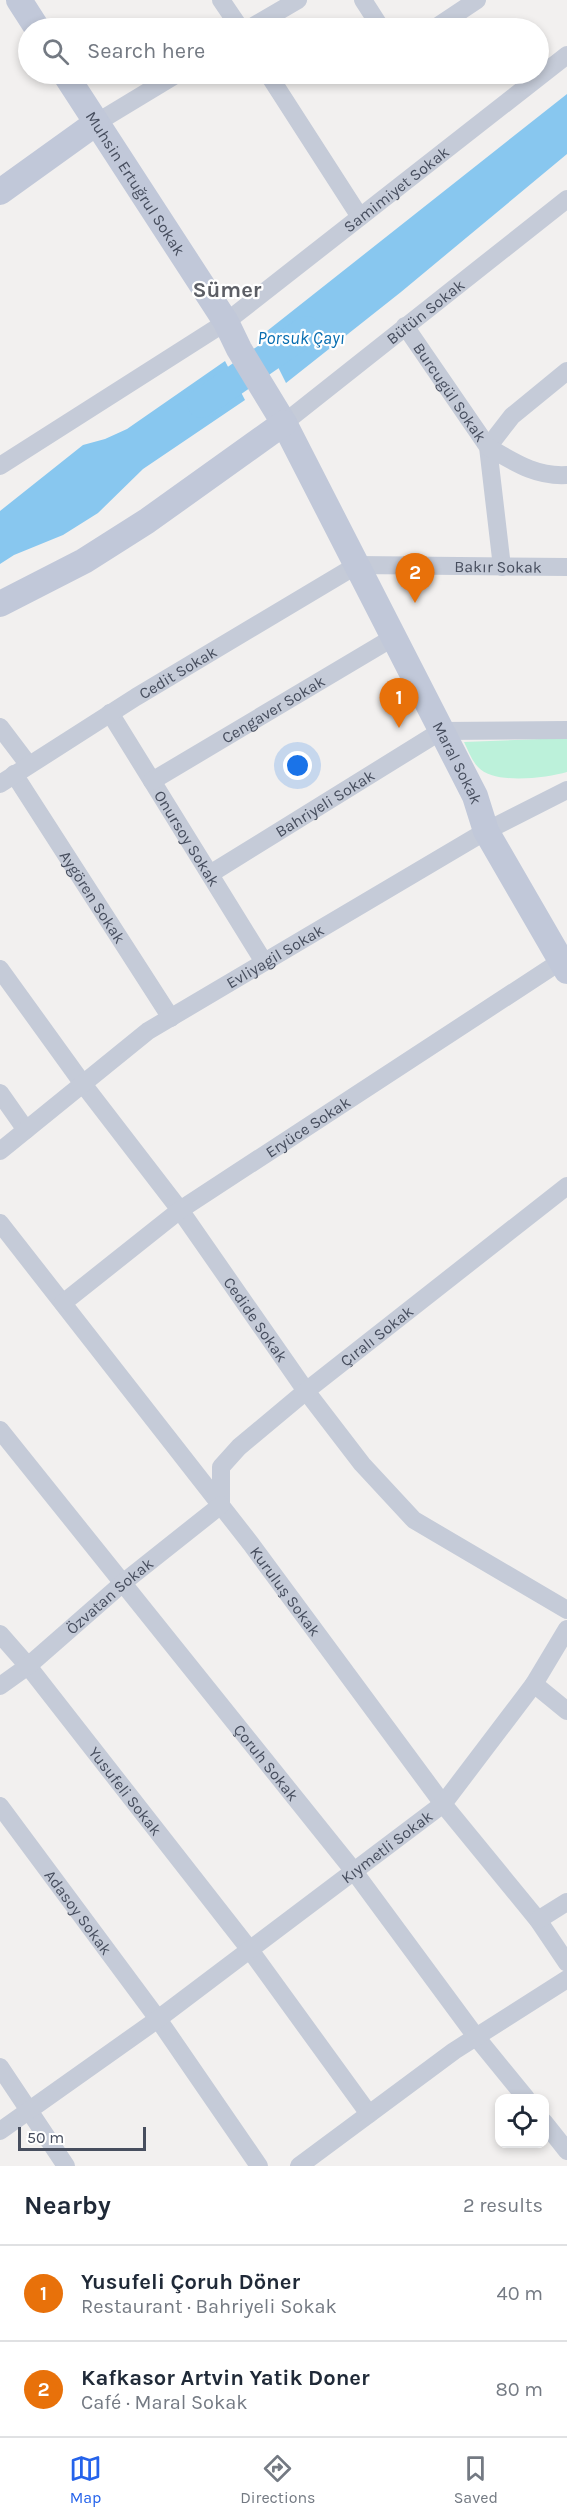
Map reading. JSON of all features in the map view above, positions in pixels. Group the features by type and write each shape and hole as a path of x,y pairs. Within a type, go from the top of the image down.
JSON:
{"street":[{"path":"19,0 31,18"},
{"path":"221,0 233,18"},
{"path":"267,18 298,0"},
{"path":"363,0 375,18"},
{"path":"450,18 477,0"},
{"name":"Samimiyet Sokak","path":"549,69 567,55"},
{"name":"Muhsin Ertuğrul Sokak","path":"71,84 226,322 266,394"},
{"path":"0,192 96,123 160,84"},
{"path":"274,84 360,217"},
{"name":"Samimiyet Sokak","path":"0,466 226,322 530,84"},
{"name":"Bütün Sokak","path":"284,423 567,199"},
{"name":"Burcugül Sokak","path":"405,326 488,447 502,567"},
{"path":"567,371 512,416 488,447 522,466 549,476 567,475"},
{"name":"Maral Sokak","path":"266,394 284,423 394,637 474,796 486,831 564,966"},
{"path":"0,604 84,561 147,521 284,423"},
{"name":"Bakır Sokak","path":"357,565 567,567"},
{"name":"Cedit Sokak","path":"14,774 110,713 357,565"},
{"name":"Cengaver Sokak","path":"153,782 394,637"},
{"name":"Onursoy Sokak","path":"110,713 264,962"},
{"name":"Aygören Sokak","path":"0,727 14,774 171,1018"},
{"path":"441,731 567,730"},
{"name":"Bahriyeli Sokak","path":"210,874 441,731"},
{"name":"Evliyagil Sokak","path":"0,1151 148,1031 486,831 567,790"},
{"name":"Eryüce Sokak","path":"63,1303 180,1210 564,966"},
{"name":"Cedide Sokak","path":"0,969 83,1084 180,1210 306,1391 362,1464 414,1520 567,1610"},
{"path":"0,1093 26,1130"},
{"name":"Çıralı Sokak","path":"221,1505 221,1467 239,1447 306,1391 567,1186"},
{"name":"Kuruluş Sokak","path":"0,1223 221,1505 443,1804 538,1920 567,1963"},
{"name":"Çoruh Sokak","path":"0,1430 353,1870 477,2037 523,2094"},
{"name":"Özvatan Sokak","path":"0,1686 27,1666 124,1582 221,1505"},
{"name":"Kıymetli Sokak","path":"0,2131 158,2019 443,1804 534,1684 567,1629"},
{"name":"Yusufeli Sokak","path":"0,1634 250,1950 369,2114"},
{"path":"534,1684 567,1711"},
{"name":"Adasoy Sokak","path":"0,1806 158,2019 259,2166"},
{"path":"538,1920 567,1902"},
{"path":"299,2166 454,2051 567,1979"},
{"path":"0,2067 66,2166"},
{"path":"549,2128 567,2151"}],"green space":[{"path":"567,738 567,772 521,778 508,778 486,773 476,765 464,742"}],"water":[{"name":"Porsuk Çayı","path":"567,94 567,154 401,292 286,383 262,335"},
{"name":"Porsuk Çayı","path":"225,361 245,400 143,469 98,513 63,535 14,555 0,564 0,511 83,445 105,439 127,429"}],"waterway":[{"name":"Porsuk Çayı","path":"202,403 306,331"}],"place":[{"name":"Kafkasor Artvin Yatik Doner","path":"415,603"},
{"name":"Yusufeli Çoruh Döner","path":"399,728"}],"district":[{"name":"Sümer","path":"227,290"}]}
